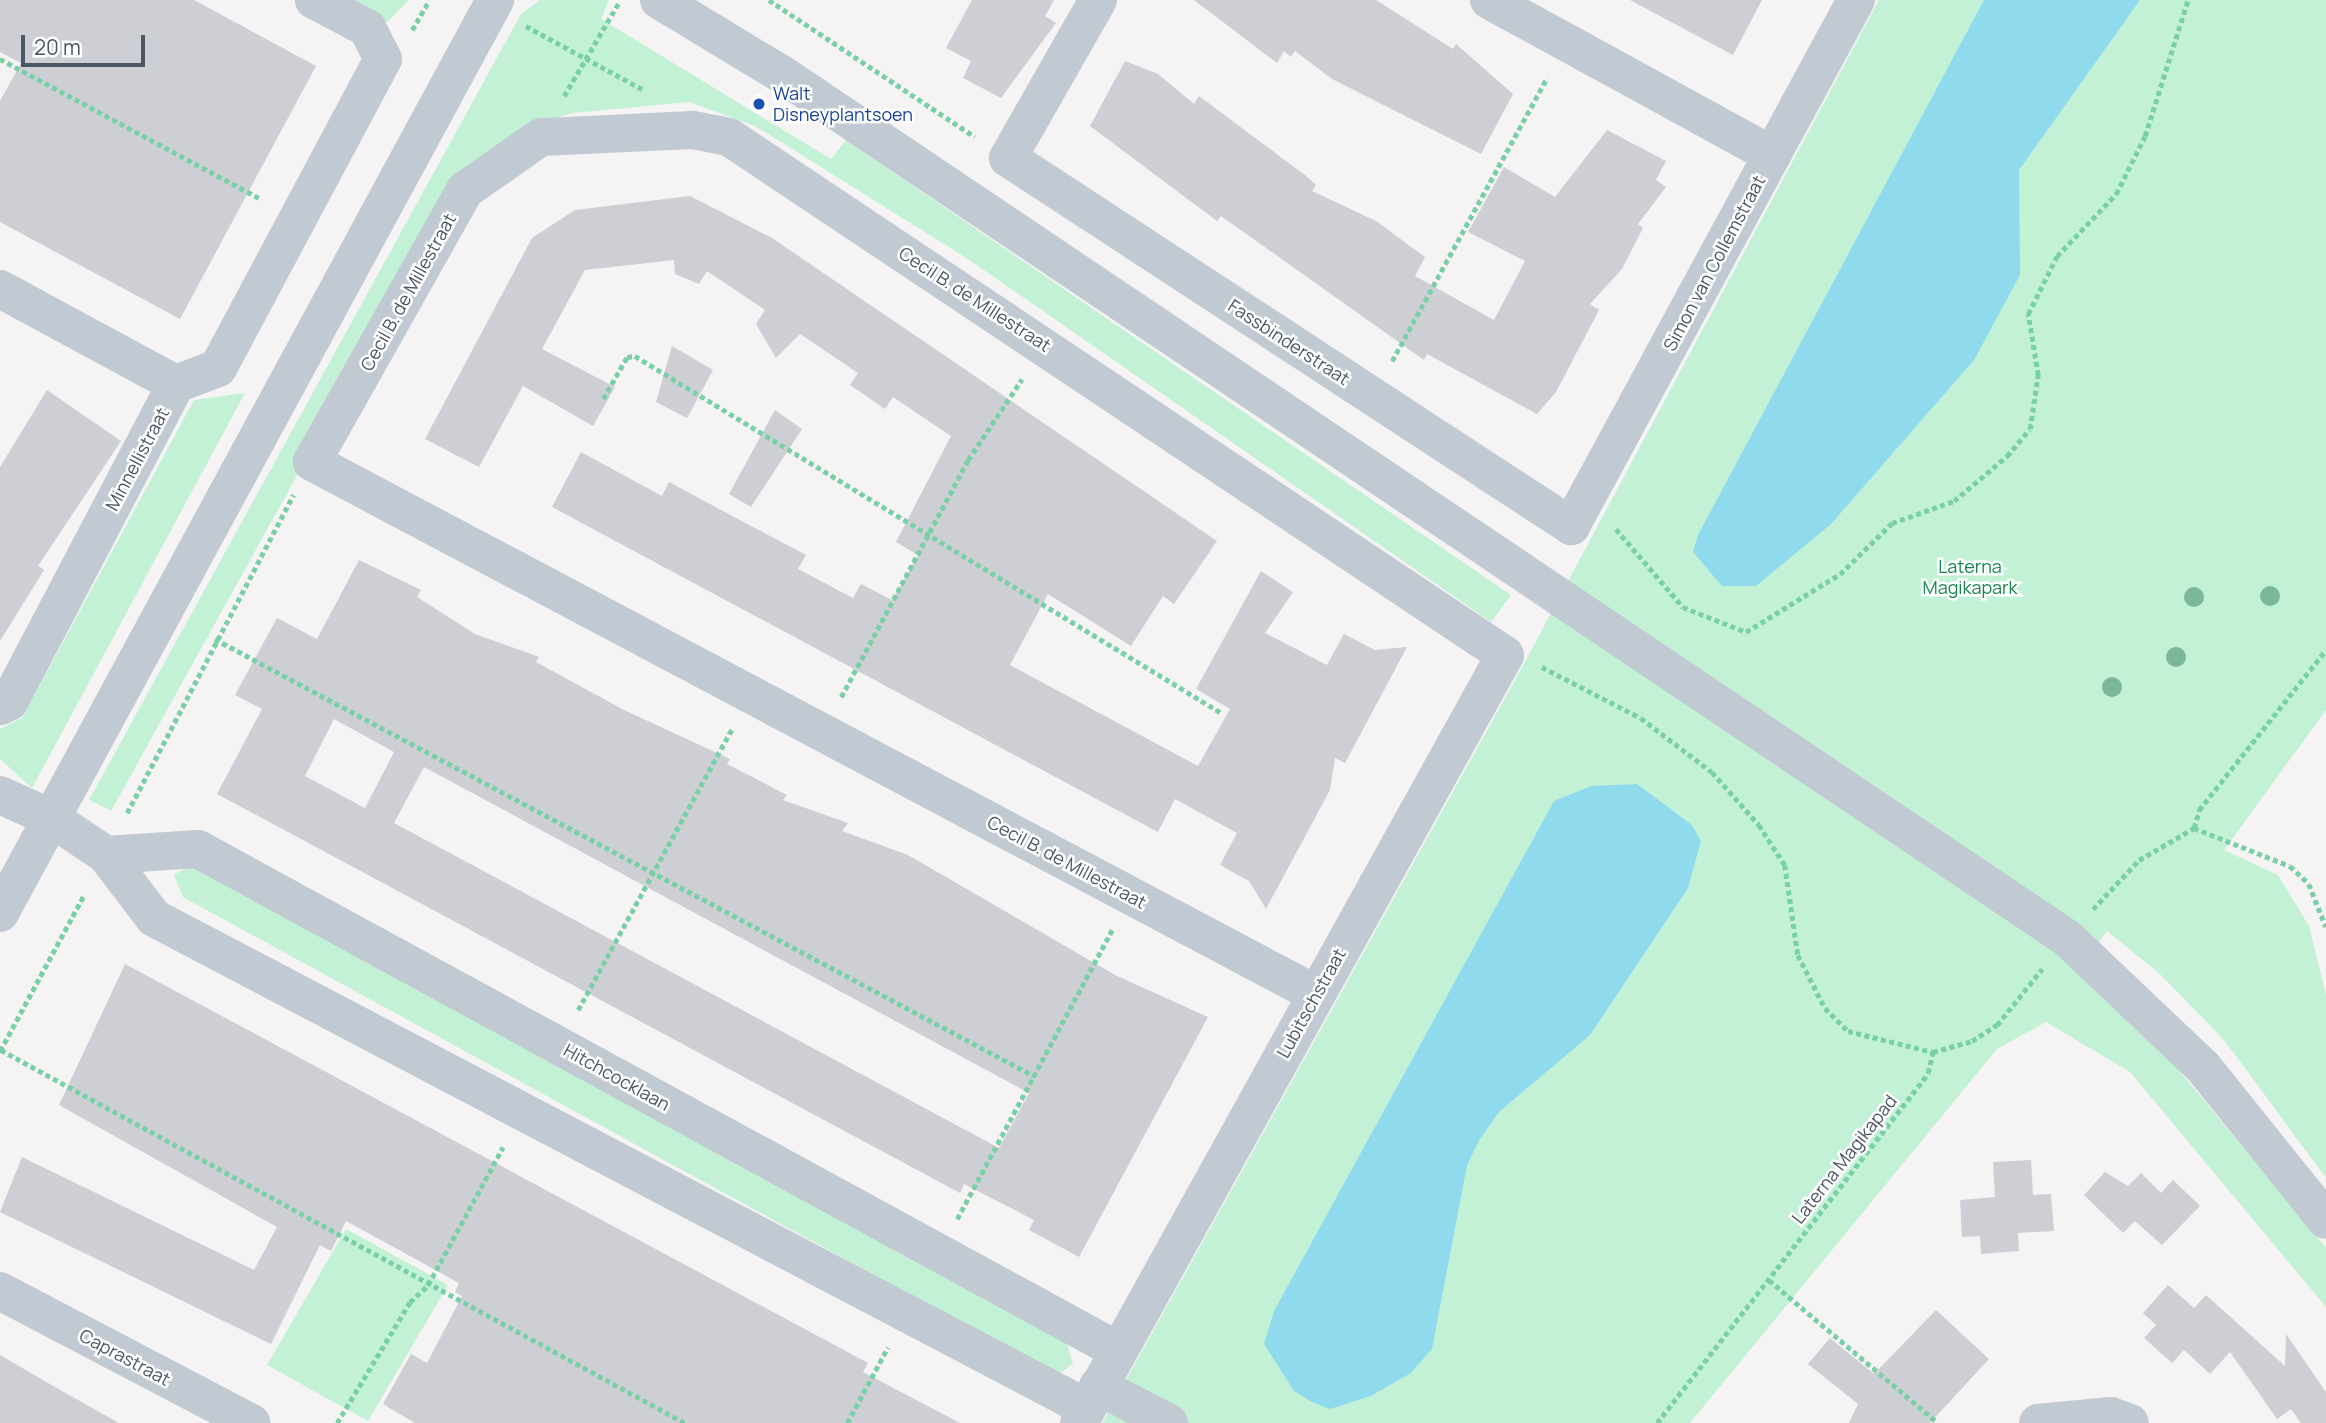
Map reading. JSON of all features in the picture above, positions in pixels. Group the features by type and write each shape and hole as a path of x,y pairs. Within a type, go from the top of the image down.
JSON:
{"street":[{"path":"0,289 176,384 218,368 383,59 366,28 314,0"},
{"path":"659,0 783,75 2067,938 2203,1066 2326,1220"},
{"path":"1008,158 1098,0"},
{"path":"1489,0 1772,155"},
{"name":"Simon van Collemstraat","path":"1578,515 1856,0"},
{"path":"0,913 493,3"},
{"name":"Cecil B. de Millestraat","path":"1316,994 312,462 465,190 541,136 692,130 729,137 1045,344 1505,655"},
{"name":"Fassbinderstraat","path":"1008,158 1373,397 1578,515"},
{"name":"Minnellistraat","path":"0,706 9,702 176,384"},
{"name":"Lubitschstraat","path":"1117,1350 1505,655"},
{"path":"0,795 51,818 106,855 154,918 1088,1406 1169,1423"},
{"name":"Hitchcocklaan","path":"106,855 198,849 1117,1350"},
{"name":"Caprastraat","path":"0,1291 251,1423"},
{"path":"1088,1406 1117,1350"},
{"path":"2038,1423 2111,1416 2130,1423"}],"path":[{"path":"541,136 620,0"},
{"path":"769,0 1008,158"},
{"path":"1578,515 1645,558 1683,607 1746,632 1840,575 1892,523 1954,501 2007,456 2030,429 2038,375 2028,314 2057,256 2116,194 2145,136 2188,0"},
{"path":"493,3 585,60 659,98 692,130"},
{"path":"1373,397 1567,43"},
{"path":"0,59 299,220"},
{"path":"823,732 928,532 1045,344"},
{"path":"603,399 627,357 635,356 1223,714"},
{"path":"312,462 215,639 106,855 0,1051 685,1423"},
{"path":"215,639 1034,1076"},
{"path":"1505,655 1641,718 1712,772 1785,865 1798,955 1825,1008 1848,1031 1873,1042 1933,1052 1972,1041 1997,1025 2115,880 2194,828 2199,810 2326,650"},
{"path":"2194,828 2290,866 2309,884 2326,927"},
{"path":"939,1253 1130,895"},
{"name":"Laterna Magikapad","path":"1657,1423 1928,1073 1933,1052"},
{"path":"1769,1280 1938,1423"},
{"path":"847,1423 906,1313"}],"green space":[{"path":"338,0 409,0 383,26"},
{"path":"540,0 609,0 601,19 831,159 846,140 1511,595 1491,622 968,259 755,126 689,102 572,113 532,126 468,167 111,811 89,800 521,14"},
{"name":"Laterna Magikapark","path":"1879,0 2326,0 2326,710 2224,850 2278,875 2309,926 2326,995 2326,1178 2225,1041 2160,974 2107,931 2081,966 2144,1028 2326,1248 2326,1307 2130,1072 2046,1022 1997,1049 1690,1423 1102,1423 1519,673"},
{"path":"245,393 32,788 0,759 0,729 22,718 194,400"},
{"path":"194,863 1066,1341 1073,1364 1057,1375 183,897 174,875"},
{"path":"346,1229 448,1285 368,1421 267,1365"}],"water":[{"path":"1984,0 2140,0 2019,170 2020,275 1974,360 1831,524 1756,586 1722,586 1693,552 1698,535"},
{"path":"1637,784 1692,825 1701,841 1688,888 1590,1035 1499,1112 1480,1139 1467,1165 1432,1349 1411,1373 1371,1396 1330,1409 1312,1402 1294,1391 1264,1344 1274,1311 1554,801 1591,786"}],"building":[{"path":"0,0 194,0 316,66 180,319 0,222 0,101 21,63 0,52"},
{"path":"972,0 1054,0 1045,16 1056,23 1001,98 963,78 971,61 946,48"},
{"path":"1194,0 1376,0 1453,49 1456,44 1513,94 1481,154 1332,79 1295,51 1291,57 1284,51 1277,63"},
{"path":"1630,0 1762,0 1733,55"},
{"path":"1125,61 1158,74 1194,104 1199,96 1306,176 1316,185 1312,191 1376,221 1425,257 1415,276 1494,320 1525,261 1468,232 1504,167 1555,197 1607,130 1666,161 1656,180 1666,187 1638,224 1643,228 1622,269 1590,304 1599,310 1556,392 1537,414 1427,354 1424,360 1221,216 1217,221 1090,126"},
{"path":"690,196 772,238 1217,541 1174,604 1163,596 1131,646 1048,594 1010,665 1198,766 1230,709 1196,689 1261,571 1293,592 1265,633 1327,665 1344,634 1375,650 1407,647 1345,763 1335,758 1330,790 1266,909 1249,881 1220,865 1237,833 1175,799 1158,832 552,507 581,452 662,496 669,482 806,555 798,569 853,598 861,584 892,600 918,555 896,542 951,436 893,397 885,409 850,385 858,373 800,334 776,358 756,324 765,310 707,271 699,284 675,274 674,260 585,270 542,349 615,387 593,426 523,386 479,467 425,439 532,238 575,210"},
{"path":"672,346 713,370 687,418 656,402"},
{"path":"47,390 121,441 38,566 44,570 0,641 0,467"},
{"path":"775,410 802,429 751,507 729,494"},
{"path":"359,560 421,590 417,597 475,634 539,657 536,662 624,710 730,759 727,764 787,795 783,800 848,823 842,831 908,855 1115,975 1208,1017 1079,1257 1029,1230 1034,1220 964,1184 960,1193 217,794 262,709 235,695 277,618 317,639","holes":["334,719 394,752 365,808 305,776","424,767 1029,1093 999,1148 394,823"]},
{"path":"125,964 868,1363 863,1372 960,1423 415,1423 383,1404 411,1354 427,1363 462,1296 455,1292 459,1283 346,1221 331,1251 320,1245 271,1344 0,1212 22,1157 254,1270 277,1227 59,1105"},
{"path":"2031,1160 2033,1195 2051,1194 2054,1231 2018,1233 2019,1251 1981,1254 1980,1236 1962,1237 1960,1200 1995,1197 1993,1162"},
{"path":"2105,1172 2128,1186 2141,1173 2161,1193 2173,1180 2200,1206 2162,1245 2135,1221 2123,1233 2084,1195"},
{"path":"2168,1285 2194,1308 2206,1295 2285,1366 2286,1334 2326,1392 2326,1423 2301,1423 2291,1409 2277,1419 2230,1352 2210,1374 2184,1350 2172,1363 2144,1338 2156,1325 2143,1313"},
{"path":"1936,1310 1989,1359 1930,1423 1849,1423 1858,1404 1808,1364 1830,1338 1874,1374"},
{"path":"0,1355 55,1387 119,1423 0,1423"}],"place":[{"name":"Walt Disneyplantsoen","path":"759,104"}]}
